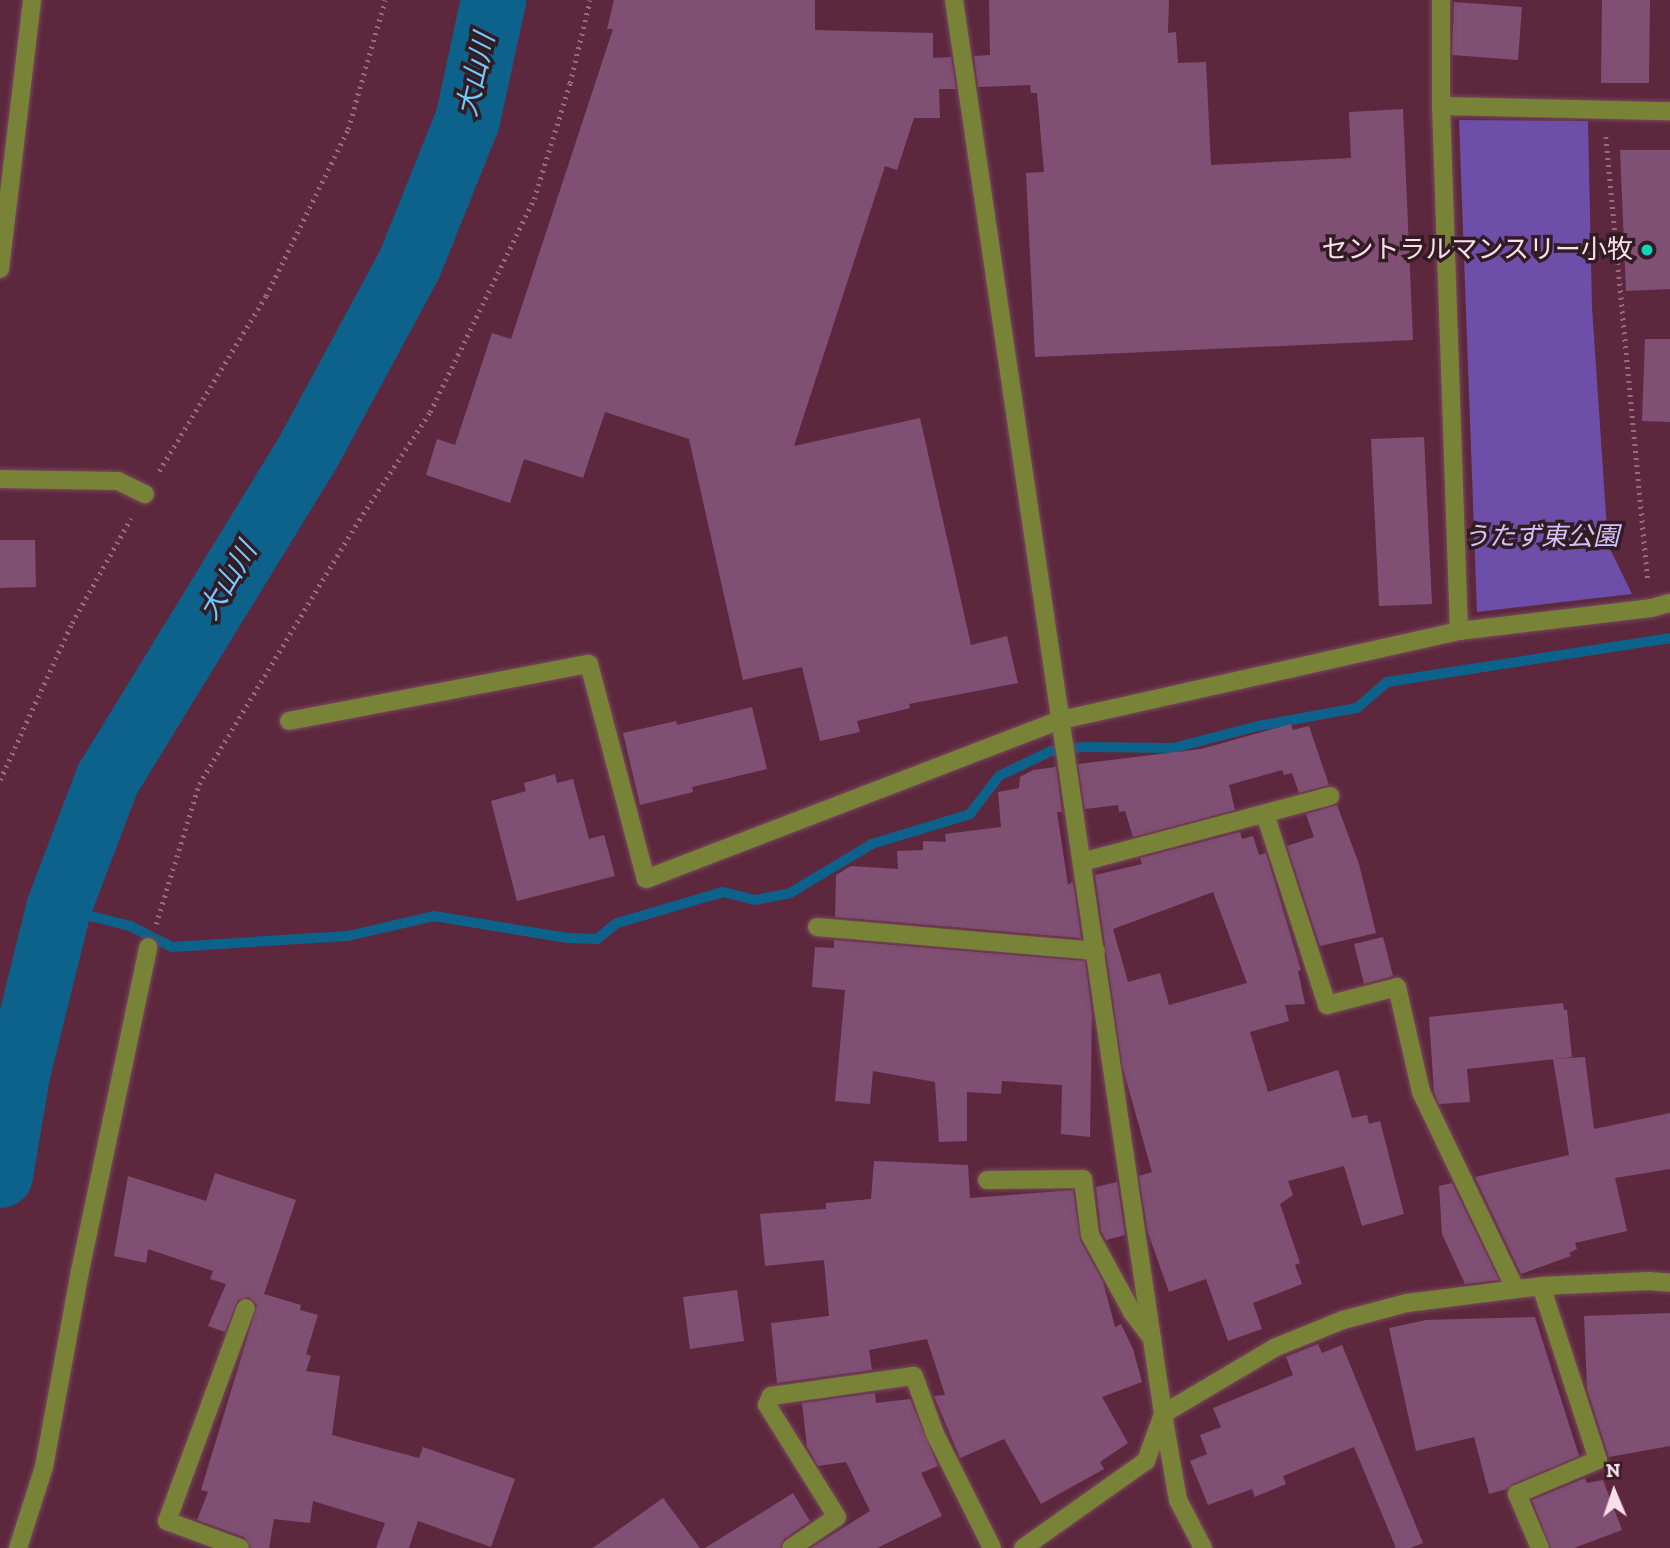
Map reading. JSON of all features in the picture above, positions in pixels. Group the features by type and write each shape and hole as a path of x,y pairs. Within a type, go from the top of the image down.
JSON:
{"street":[{"path":"0,269 32,0"},
{"path":"954,0 1163,1414 1178,1500 1203,1548"},
{"path":"1441,0 1441,106 1459,631"},
{"path":"1441,106 1670,111"},
{"path":"0,479 118,481 145,494"},
{"path":"289,721 589,664 646,879 1061,720 1459,631 1651,608 1670,603"},
{"path":"1082,862 1330,796"},
{"path":"1265,814 1327,1005 1397,987 1421,1092 1515,1288"},
{"path":"817,926 1096,951"},
{"path":"18,1548 44,1467 80,1271 148,947"},
{"path":"987,1180 1083,1179 1090,1235 1132,1312 1152,1339"},
{"path":"1023,1548 1146,1461 1163,1414 1274,1348 1342,1320 1407,1303 1515,1288 1649,1281 1670,1283"},
{"path":"1540,1548 1517,1494 1598,1460 1541,1286"},
{"path":"240,1548 167,1521 246,1308"},
{"path":"791,1548 837,1517 766,1405 771,1396 914,1376 935,1434 992,1548"}],"path":[{"path":"0,780 72,623 145,494 266,296 342,141 385,0"},
{"path":"148,947 199,784 359,520 430,412 534,199 570,83 590,0"},
{"path":"1604,108 1642,541 1651,608"}],"green space":[{"name":"うたず東公園","path":"1459,120 1588,121 1592,307 1608,545 1632,594 1477,612"}],"building":[{"path":"614,0 815,0 815,30 933,33 933,58 951,57 956,89 939,89 940,118 914,118 897,170 885,166 794,446 920,418 971,645 1007,636 1018,683 909,704 910,708 857,721 860,732 820,741 802,667 743,680 689,439 605,412 583,478 524,459 510,503 426,475 437,439 455,445 492,333 511,339 613,29 607,29"},
{"path":"989,0 1169,0 1168,33 1176,32 1178,63 1206,62 1211,165 1351,158 1349,112 1403,109 1413,340 1035,357 1026,173 1044,172 1037,93 1031,93 1030,85 978,87 974,56 990,55"},
{"path":"1602,0 1650,0 1649,83 1601,83"},
{"path":"1454,2 1522,7 1518,60 1452,55"},
{"path":"1620,150 1670,150 1670,289 1626,291"},
{"path":"1645,339 1670,339 1670,422 1642,421"},
{"path":"1424,437 1432,604 1379,606 1371,439"},
{"path":"0,540 35,540 36,587 0,588"},
{"path":"752,707 767,769 692,787 693,792 640,805 623,733 676,721 677,725"},
{"path":"1291,724 1293,730 1309,726 1329,785 1299,793 1292,773 1284,775 1282,770 1229,785 1235,810 1133,837 1125,811 1119,812 1118,805 1085,809 1078,764 1201,749"},
{"path":"1056,767 1062,812 1057,812 1068,885 1073,881 1081,938 835,917 836,875 851,866 898,869 897,851 923,850 923,841 946,842 945,834 1001,827 998,792 1019,788 1020,777 1033,770"},
{"path":"555,774 557,783 573,779 589,839 604,835 615,876 517,901 491,801 526,791 524,783"},
{"path":"1337,805 1359,864 1376,933 1320,946 1287,846 1314,837 1306,814"},
{"path":"1240,832 1242,839 1253,836 1259,855 1266,853 1301,970 1298,971 1305,1004 1285,1005 1289,1021 1250,1032 1268,1092 1338,1070 1352,1118 1367,1115 1369,1124 1380,1121 1404,1214 1362,1226 1344,1166 1288,1181 1293,1195 1280,1204 1300,1263 1295,1265 1302,1284 1253,1303 1262,1329 1228,1341 1206,1279 1169,1292 1148,1233 1139,1176 1152,1172 1123,1069 1095,875 1142,864 1140,858","holes":["1213,892 1247,983 1169,1005 1160,973 1128,982 1113,929"]},
{"path":"1383,937 1393,976 1364,984 1354,944"},
{"path":"834,940 1085,961 1092,1014 1090,1137 1061,1134 1062,1085 1002,1081 1001,1094 967,1092 967,1141 939,1142 935,1082 873,1071 870,1104 835,1101 845,990 812,987 815,947 834,948"},
{"path":"1563,1003 1564,1010 1567,1010 1572,1057 1467,1069 1470,1102 1439,1104 1434,1092 1429,1017"},
{"path":"1585,1057 1594,1129 1670,1113 1670,1169 1615,1178 1627,1231 1575,1243 1577,1249 1569,1253 1571,1256 1521,1274 1475,1177 1569,1155 1553,1059"},
{"path":"874,1161 968,1165 970,1198 1073,1190 1080,1240 1103,1282 1115,1327 1121,1324 1133,1349 1142,1382 1102,1397 1128,1443 1100,1462 1104,1469 1041,1504 1004,1439 960,1458 934,1396 945,1395 927,1339 869,1350 872,1370 777,1383 771,1323 829,1316 824,1260 765,1266 760,1214 826,1209 826,1203 871,1199"},
{"path":"215,1173 296,1200 264,1294 301,1305 300,1310 318,1315 306,1354 311,1356 306,1371 340,1376 332,1435 419,1458 423,1447 515,1479 491,1547 418,1521 409,1548 376,1548 385,1523 313,1501 310,1523 274,1519 269,1548 251,1548 244,1537 197,1520 208,1492 201,1490 257,1305 249,1297 238,1300 225,1332 208,1326 226,1284 210,1279 213,1271 148,1249 146,1263 114,1256 128,1176 206,1201"},
{"path":"1117,1182 1125,1235 1106,1240 1101,1231 1096,1187"},
{"path":"1452,1183 1499,1280 1465,1284 1442,1234 1439,1186"},
{"path":"737,1290 744,1341 690,1349 683,1297"},
{"path":"1670,1313 1670,1446 1609,1457 1587,1389 1584,1316"},
{"path":"1535,1317 1579,1456 1507,1489 1489,1494 1474,1437 1416,1451 1389,1328 1426,1320"},
{"path":"1318,1344 1322,1353 1342,1345 1423,1543 1410,1548 1396,1548 1354,1447 1283,1476 1286,1484 1255,1497 1252,1489 1208,1505 1190,1461 1207,1454 1200,1435 1221,1427 1213,1408 1293,1375 1286,1357"},
{"path":"875,1393 876,1403 910,1399 938,1466 921,1473 942,1516 877,1548 811,1548 870,1511 846,1462 818,1466 807,1447 802,1403"},
{"path":"1585,1478 1587,1483 1603,1480 1622,1530 1574,1548 1551,1548 1532,1500"},
{"path":"793,1493 810,1521 784,1539 780,1548 705,1548"},
{"path":"663,1498 700,1548 593,1548"}],"waterway":[{"name":"大山川","path":"0,1175 17,1074 58,908 107,779 309,449 409,264 467,120 493,0"},
{"path":"58,908 130,926 172,947 348,936 434,916 567,938 597,939 617,923 723,892 755,900 790,893 872,844 970,814 999,776 1051,751 1084,747 1173,748 1258,726 1357,708 1387,682 1670,638"}],"place":[{"name":"セントラルマンスリー小牧","path":"1647,250"}]}
